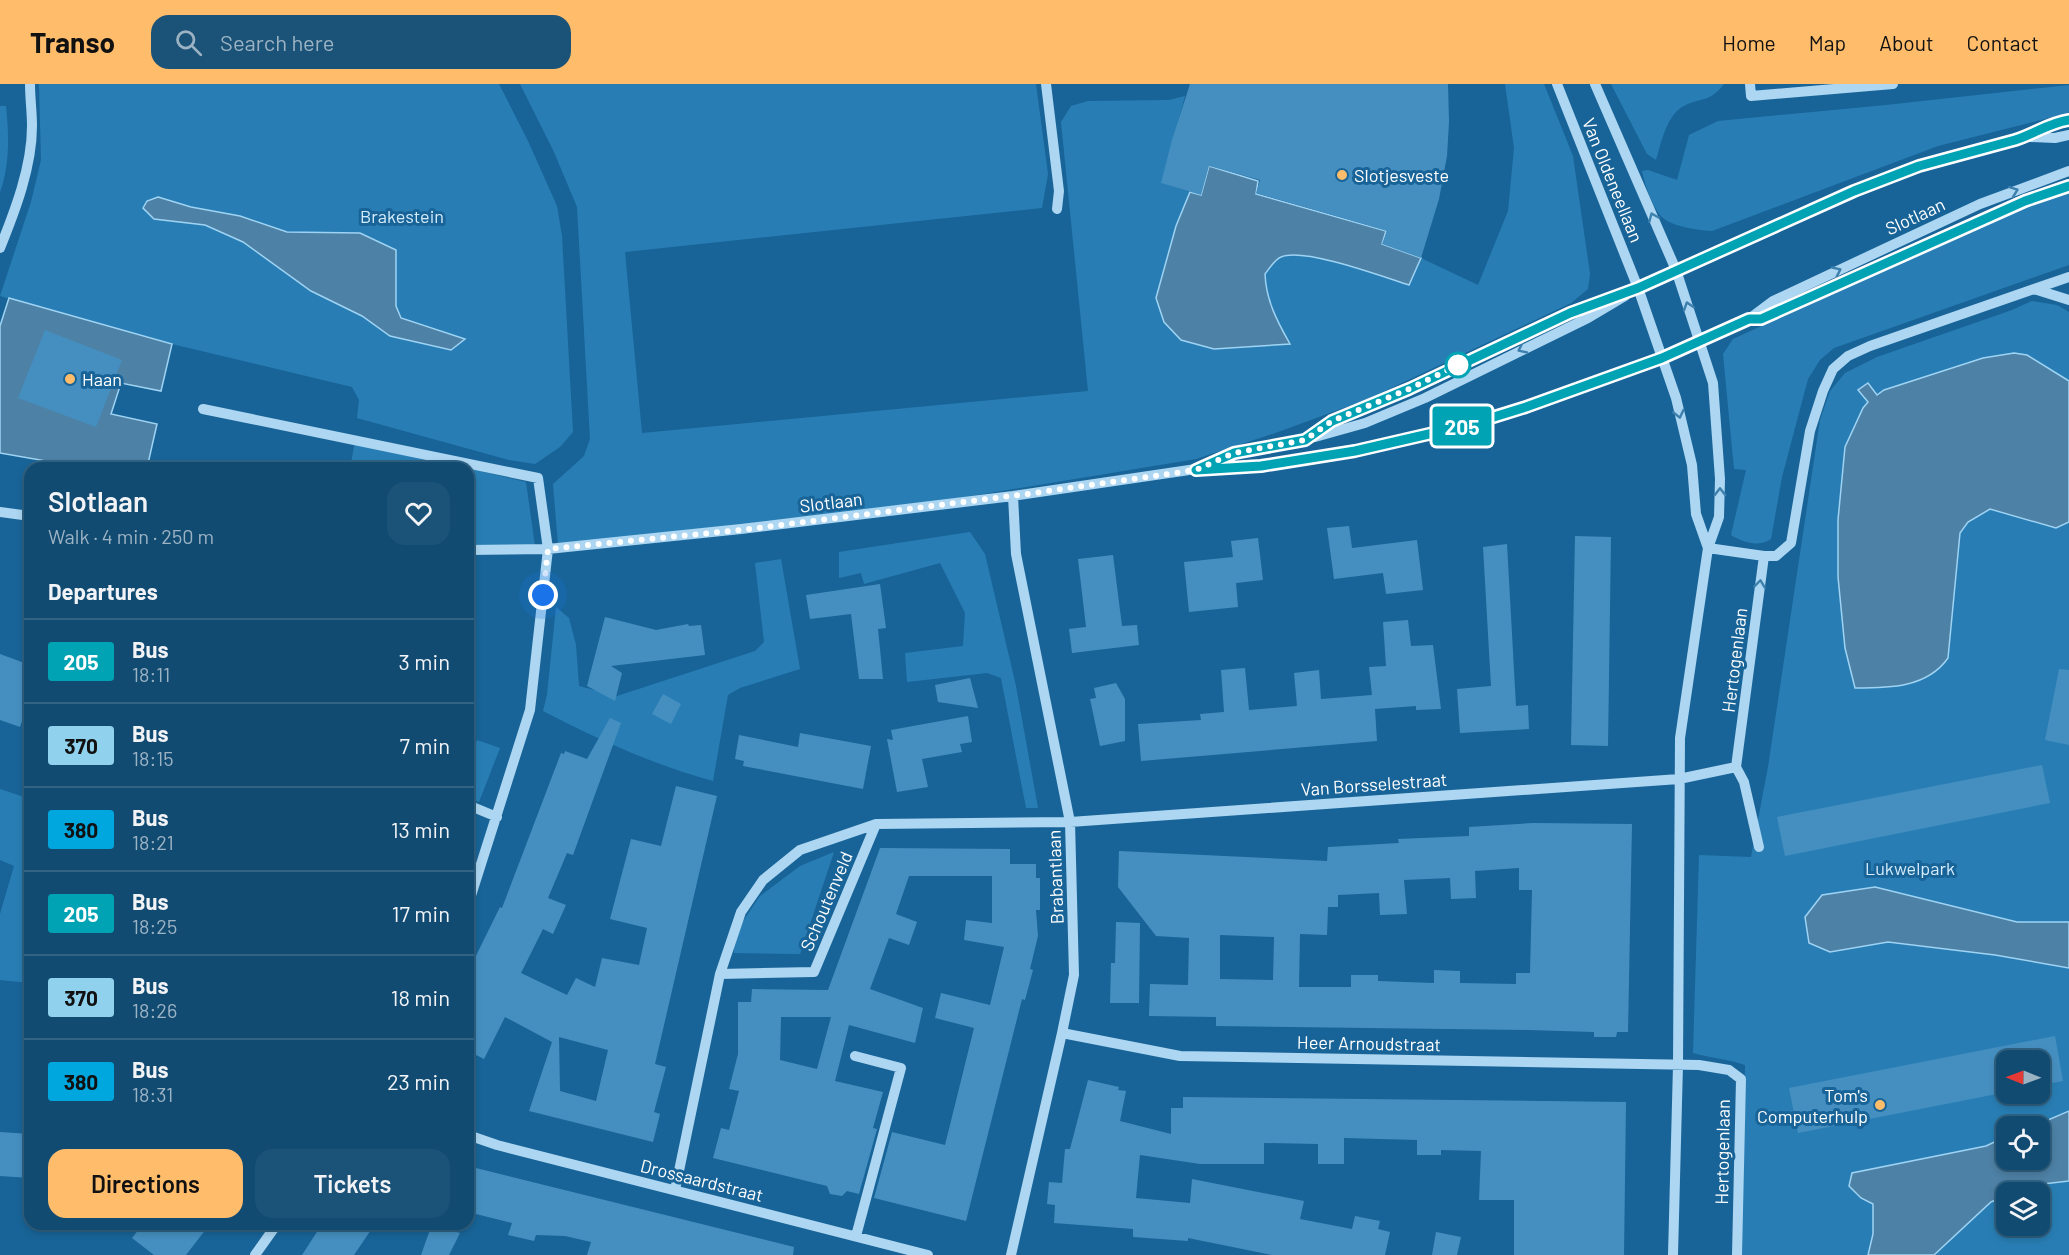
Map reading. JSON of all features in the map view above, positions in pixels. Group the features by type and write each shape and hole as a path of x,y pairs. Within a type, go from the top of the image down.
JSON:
{"street":[{"path":"0,248 27,166 32,128 30,84"},
{"path":"1046,84 1059,191 1057,209"},
{"name":"Van Oldeneellaan","path":"1557,84 1638,288 1662,358"},
{"name":"Van Oldeneellaan","path":"1595,84 1676,270 1699,342"},
{"path":"1750,84 1751,96 1893,84"},
{"name":"Slotlaan","path":"1196,470 1234,453 1305,440 1332,421 1409,389 1570,313 1638,288 1854,191 1919,166 2026,137 2055,122 2069,120"},
{"name":"Slotlaan","path":"2026,137 2055,138 2069,135"},
{"name":"Slotlaan","path":"474,550 548,549 741,530 1013,496 1196,470 1261,466 1344,453 1468,425 1526,407 1662,358 1749,319 1773,301 1980,204 2069,171"},
{"name":"Slotlaan","path":"1749,319 1761,319 2025,201 2069,186"},
{"path":"1708,548 1776,556 1791,543 1810,431 1833,369 1848,356 1870,346 2069,277"},
{"path":"2034,289 2069,300"},
{"path":"1673,1255 1678,1065 1680,738 1708,548 1719,517 1720,479 1713,382 1699,342"},
{"path":"1662,358 1676,398 1692,465 1696,513 1708,548"},
{"path":"203,409 460,462"},
{"path":"474,465 538,478 548,549 530,710 474,887"},
{"name":"Brabantlaan","path":"1011,1255 1074,975 1070,822 1017,554 1013,496"},
{"path":"0,512 24,515"},
{"name":"Hertogenlaan","path":"1736,767 1764,556"},
{"path":"1680,779 1736,767 1744,782 1759,847"},
{"name":"Van Borsselestraat","path":"1070,822 1680,779"},
{"path":"474,807 497,817"},
{"name":"Schoutenveld","path":"675,1190 720,974 741,912 763,880 800,850 876,824 1070,822"},
{"name":"Schoutenveld","path":"720,974 814,972 876,824"},
{"name":"Heer Arnoudstraat","path":"1062,1033 1180,1056 1678,1065"},
{"path":"855,1056 900,1068 856,1236"},
{"name":"Hertogenlaan","path":"1678,1065 1699,1065 1730,1070 1741,1079 1737,1255"},
{"name":"Drossaardstraat","path":"474,1137 497,1145 928,1255"},
{"path":"255,1255 273,1230"}],"green space":[{"name":"Brakestein","path":"39,84 499,84 557,206 562,236 573,432 560,447 535,464 509,460 357,418 359,400 352,387 172,344 0,296 31,202 41,160"},
{"path":"520,84 1036,84 1048,174 1042,208 625,252 642,433 1088,391 1061,122 1071,106 1088,101 1169,100 1185,96 1162,183 1190,192 1176,226 1214,349 1290,344 1274,310 1266,284 1265,274 1281,257 1292,255 1324,259 1409,285 1421,258 1478,285 1508,211 1514,148 1505,84 1544,84 1573,156 1590,274 1588,289 1571,303 1368,399 1196,459 856,515 558,545 553,484 584,456 590,439 577,207 554,152"},
{"path":"1611,84 1724,84 1714,94 1684,106 1673,115 1656,160 1647,154"},
{"path":"2069,85 2069,113 1938,146 1712,231 1692,229 1665,220 1652,201 1642,171 1648,170 1677,180 1689,135 1718,121"},
{"path":"0,106 6,106 8,138 6,171 0,192"},
{"path":"2069,192 2069,265 1834,348 1820,360 1808,379 1782,477 1771,539 1756,544 1731,535 1746,470 1734,469 1723,354 1733,339 1990,222"},
{"name":"Lukwelpark","path":"2032,301 2057,305 2069,312 2069,1255 1741,1255 1745,1065 1693,1053 1699,855 1751,857 1768,767 1820,420 1830,391 1845,373 1877,357"},
{"path":"355,442 441,462 351,462"},
{"path":"474,469 526,482 535,546 474,547"},
{"path":"970,532 985,554 1016,686 1038,808 1026,808 1001,678 987,673 907,682 905,653 963,646 965,613 940,563 864,584 861,573 839,578 839,552"},
{"path":"781,559 800,669 740,688 728,695 713,781 626,750 543,711 547,695 556,607 569,618 576,645 579,686 617,696 755,651 764,642 755,563"},
{"path":"477,740 500,748 479,802 474,800 474,749"},
{"path":"0,789 24,797 24,982 0,980 0,914 14,866 0,860"},
{"path":"834,852 800,954 734,953 733,936 760,896 800,866"}],"shaded area":[{"path":"1209,166 1258,181 1256,194 1386,231 1382,244 1421,258 1409,285 1325,259 1292,255 1281,257 1265,274 1266,284 1273,310 1290,344 1214,349 1181,340 1164,322 1156,298 1176,226 1190,192 1201,195"},
{"path":"158,197 191,207 240,216 287,232 360,233 396,250 396,306 401,318 465,339 451,350 390,336 362,316 311,291 243,242 205,225 154,219 143,208 147,201"},
{"path":"9,298 172,344 161,391 121,383 111,414 157,424 148,462 52,462 0,453 0,326"},
{"path":"2014,353 2027,355 2069,381 2069,522 2056,528 1990,509 1968,522 1960,533 1948,658 1939,668 1918,681 1881,688 1855,688 1845,648 1838,577 1838,520 1845,447 1868,402 1858,390 1868,383 1877,395 1884,390 1983,358"},
{"path":"1875,887 2017,922 2069,922 2069,968 1995,955 1888,942 1830,952 1809,943 1805,917 1822,895"},
{"path":"2069,1111 2069,1181 2050,1183 1996,1182 1996,1200 1934,1255 1868,1255 1873,1234 1873,1204 1861,1198 1849,1186 1852,1173 1986,1146 1996,1141 1996,1170 2050,1170 2050,1119"}],"building":[{"name":"Slotjesveste","path":"1190,84 1448,84 1447,156 1439,199 1421,258 1382,244 1387,231 1256,193 1260,180 1209,166 1201,195 1161,183"},
{"path":"45,330 122,360 96,427 18,398"},
{"path":"1349,526 1352,548 1417,540 1423,590 1386,594 1383,573 1334,579 1327,528"},
{"path":"1575,536 1611,537 1608,746 1571,745"},
{"path":"1258,538 1263,580 1236,583 1238,607 1189,612 1184,562 1233,557 1231,541"},
{"path":"1507,544 1516,706 1528,705 1529,729 1460,733 1457,689 1491,686 1483,547"},
{"path":"1113,555 1122,626 1137,625 1139,645 1072,653 1069,629 1086,627 1078,559"},
{"path":"880,584 886,628 878,629 883,679 859,679 851,614 810,619 806,595"},
{"path":"605,617 656,630 688,624 689,626 701,625 705,655 611,666 622,673 615,701 587,686"},
{"path":"1408,620 1411,646 1433,645 1441,709 1416,710 1416,706 1375,709 1377,741 1141,761 1138,724 1201,720 1200,714 1224,712 1221,670 1245,668 1249,710 1297,706 1294,673 1319,670 1321,699 1372,695 1369,667 1386,666 1383,622"},
{"path":"0,654 24,663 24,715 20,727 0,720"},
{"path":"2059,669 2069,670 2069,745 2045,740"},
{"path":"970,678 978,708 938,702 935,685"},
{"path":"1116,683 1125,699 1125,741 1100,746 1090,699 1096,698 1094,688"},
{"path":"663,694 681,704 671,724 652,714"},
{"path":"968,716 972,742 960,744 962,752 922,759 928,787 897,792 887,739 893,740 891,730"},
{"path":"610,718 621,723 573,855 567,853 548,898 566,905 553,934 543,929 521,973 567,995 576,978 595,987 602,958 639,965 647,928 610,919 631,839 661,846 676,786 717,796 655,1064 666,1067 654,1112 660,1114 653,1142 529,1111 552,1042 505,1017 484,1059 474,1054 474,960 500,907 502,908 561,753 564,754 565,751 587,759","holes":["559,1037 608,1050 596,1101 560,1091"]},
{"path":"800,733 871,746 863,789 743,766 744,761 735,759 739,735 798,747"},
{"path":"2042,765 2050,803 1785,856 1777,817"},
{"path":"1533,823 1632,824 1628,1032 1617,1032 1616,1037 1594,1037 1594,1032 1529,1030 1216,1026 1216,1017 1149,1016 1150,984 1188,985 1189,938 1156,936 1118,887 1119,851 1327,861 1328,847 1399,843 1398,839 1469,836 1469,827","holes":["1519,868 1519,890 1532,890 1530,973 1516,973 1516,984 1460,983 1460,971 1434,970 1434,983 1378,981 1378,975 1351,975 1351,987 1299,987 1300,934 1327,935 1328,907 1338,907 1338,895 1379,893 1380,915 1407,914 1404,880 1450,878 1451,899 1476,898 1475,871","1220,935 1274,937 1273,980 1220,979"]},
{"path":"880,848 1010,849 1010,864 1036,864 1036,878 1040,878 1040,910 1036,910 1038,936 1030,969 1033,970 1025,1000 1022,999 966,1221 874,1198 892,1132 945,1145 974,1028 935,1018 941,993 990,1005 1004,947 964,940 966,920 992,923 992,876 909,876 896,914 917,922 909,945 889,938 870,989 923,1008 915,1043 849,1025 835,1081 883,1092 873,1128 877,1129 859,1194 847,1191 842,1196 830,1194 827,1186 713,1158 721,1128 729,1130 739,1091 729,1089 738,1054 738,1002 751,1002 752,989 828,990","holes":["781,1017 831,1017 817,1069 780,1060"]},
{"path":"1116,922 1140,923 1139,1003 1110,1003 1111,963 1115,963"},
{"path":"2055,1036 2063,1081 2050,1083 2050,1050 1996,1050 1996,1094 1798,1133 1789,1088"},
{"path":"1088,1080 1119,1087 1118,1090 1126,1091 1120,1121 1171,1134 1171,1108 1183,1108 1183,1097 1626,1102 1624,1255 1514,1255 1514,1200 1479,1200 1481,1151 1441,1150 1441,1155 1417,1155 1417,1140 1344,1138 1344,1164 1318,1164 1318,1144 1264,1143 1264,1164 1200,1164 1140,1155 1136,1198 1190,1203 1192,1179 1304,1201 1300,1219 1352,1229 1355,1216 1380,1221 1378,1229 1390,1232 1385,1255 1272,1255 1188,1238 1188,1241 1133,1237 1133,1229 1054,1223 1055,1205 1047,1204 1049,1182 1062,1183 1065,1149 1070,1149"},
{"path":"0,1132 24,1134 24,1178 0,1176"},
{"path":"474,1167 794,1247 793,1255 587,1255 591,1242 565,1236 536,1235 534,1241 508,1235 512,1223 474,1214"},
{"path":"138,1230 205,1230 186,1255 154,1255 132,1238"},
{"path":"318,1230 371,1230 354,1255 302,1255"},
{"path":"430,1230 451,1230 460,1233 449,1255 421,1255"},
{"path":"1436,1232 1461,1237 1457,1255 1432,1255"}],"bus line":[{"name":"205","path":"2069,120 2055,122 2026,137 1919,166 1854,191 1638,288 1570,313 1409,389 1332,421 1305,440 1234,453 1196,470 1261,466 1355,451 1468,425 1526,407 1662,358 1749,319 1761,319 2025,201 2069,186"}],"place":[{"name":"Slotjesveste","path":"1342,175"},
{"name":"Haan","path":"70,379"},
{"name":"Tom's Computerhulp","path":"1880,1105"}],"route":[{"path":"543,595 548,549 741,530 1196,470 1234,453 1305,440 1332,421 1409,389 1458,365"}]}
